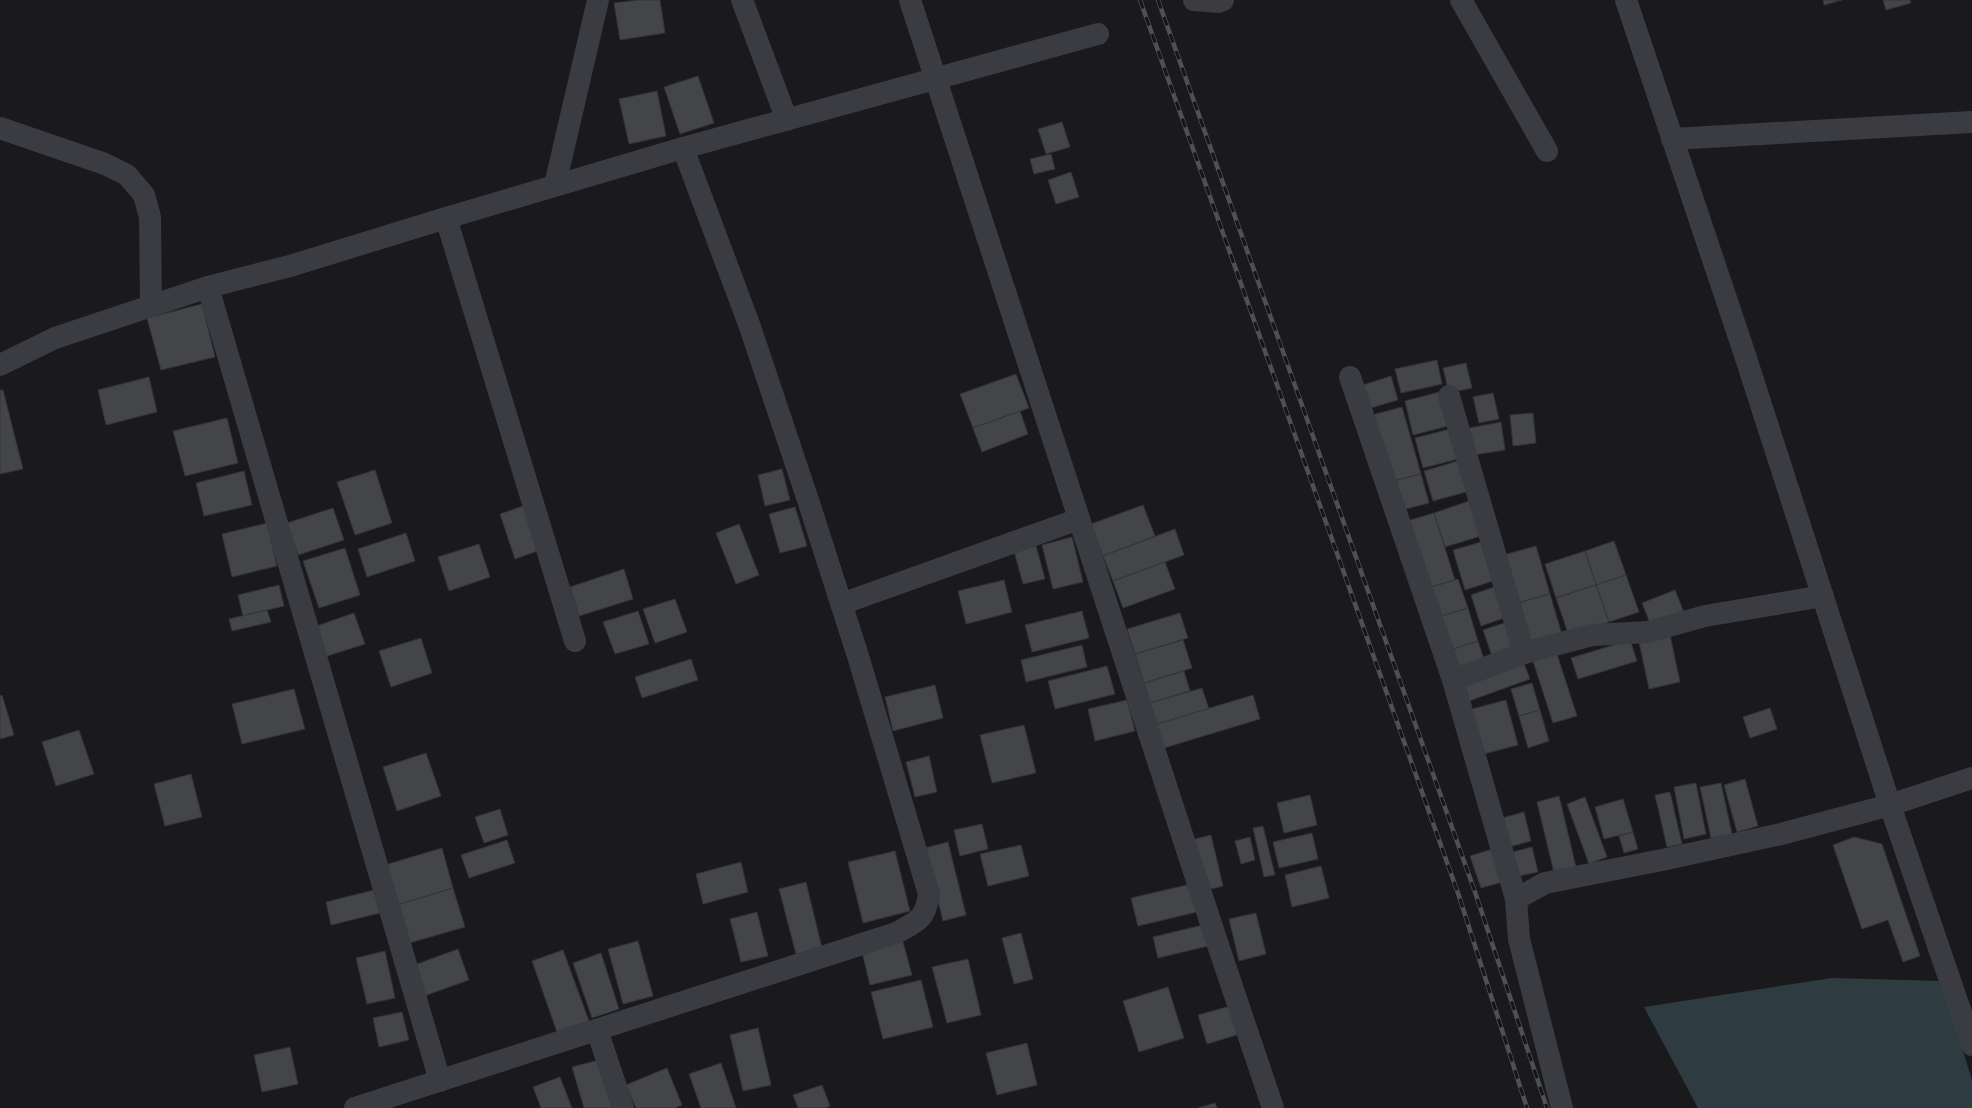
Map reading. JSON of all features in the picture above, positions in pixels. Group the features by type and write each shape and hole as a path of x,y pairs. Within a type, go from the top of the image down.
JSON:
{"street":[{"path":"555,185 598,0"},
{"path":"742,0 787,120"},
{"path":"910,0 1078,519 1273,1108"},
{"path":"1194,0 1219,2 1224,0"},
{"path":"1462,0 1547,151"},
{"path":"1626,0 1744,352 1890,805 1965,1005 1972,1045"},
{"path":"0,365 55,338 208,288 290,266 555,185 683,148 1098,34"},
{"path":"1672,139 1972,122"},
{"path":"0,128 105,164 127,175 144,195 150,217 151,306"},
{"path":"355,1108 896,933 915,923 926,911 929,894 841,604 749,324 683,148"},
{"path":"446,218 574,641"},
{"path":"208,288 440,1081"},
{"path":"1350,377 1453,680 1516,899 1519,939 1562,1108"},
{"path":"1450,396 1524,653"},
{"path":"841,604 1078,519"},
{"path":"1453,680 1524,653 1592,635 1648,632 1705,616 1823,596"},
{"path":"1516,899 1545,883 1662,860 1781,834 1890,805 1972,778"},
{"path":"597,1030 623,1108"}],"shaded area":[{"path":"1832,978 1941,981 1972,1080 1972,1108 1698,1108 1644,1007"}],"building":[{"path":"638,0 660,0 665,33 620,40 614,3"},
{"path":"1823,0 1842,0 1824,5"},
{"path":"1883,0 1910,0 1911,3 1886,10"},
{"path":"698,76 714,123 680,134 664,87"},
{"path":"657,91 666,136 629,144 619,99"},
{"path":"1062,122 1070,147 1046,154 1038,129"},
{"path":"1051,154 1055,169 1034,174 1030,159"},
{"path":"1071,172 1079,197 1056,204 1048,180"},
{"path":"202,304 215,357 161,370 147,318"},
{"path":"1437,360 1442,384 1401,393 1395,369"},
{"path":"1466,363 1472,388 1449,393 1443,368"},
{"path":"1016,374 1029,408 973,428 960,394"},
{"path":"1391,376 1398,400 1367,409 1360,386"},
{"path":"149,377 157,412 106,425 98,390"},
{"path":"0,390 3,390 23,469 0,474"},
{"path":"1443,391 1452,425 1413,435 1405,401"},
{"path":"1493,393 1499,419 1479,423 1473,397"},
{"path":"1402,407 1421,474 1390,482 1372,415"},
{"path":"1020,411 1028,434 982,452 973,428"},
{"path":"1533,413 1536,443 1513,446 1510,415"},
{"path":"227,418 238,463 185,476 173,431"},
{"path":"1501,422 1505,450 1473,455 1469,428"},
{"path":"1450,429 1458,459 1423,468 1415,438"},
{"path":"1461,460 1470,491 1433,501 1424,471"},
{"path":"782,469 790,500 765,506 758,475"},
{"path":"375,470 392,523 355,535 337,482"},
{"path":"244,471 252,505 204,516 196,483"},
{"path":"1421,474 1429,503 1398,511 1390,482"},
{"path":"1472,500 1484,535 1445,547 1434,513"},
{"path":"526,505 540,550 515,559 500,514"},
{"path":"1143,505 1155,536 1103,556 1091,524"},
{"path":"795,507 807,546 780,553 769,514"},
{"path":"333,508 344,540 298,555 287,523"},
{"path":"1434,513 1455,580 1425,589 1404,522"},
{"path":"267,523 277,566 232,577 222,534"},
{"path":"739,524 759,575 736,584 716,533"},
{"path":"1175,529 1184,555 1113,581 1103,556"},
{"path":"406,533 415,561 367,577 358,549"},
{"path":"1072,537 1083,582 1053,589 1042,545"},
{"path":"1488,540 1499,579 1465,590 1453,550"},
{"path":"1614,541 1626,575 1596,585 1585,551"},
{"path":"479,544 490,577 449,591 438,557"},
{"path":"1036,546 1045,579 1023,584 1014,551"},
{"path":"1536,546 1550,594 1514,604 1500,556"},
{"path":"345,548 360,595 319,608 303,561"},
{"path":"1585,551 1596,585 1556,598 1545,564"},
{"path":"1165,562 1175,589 1123,608 1113,581"},
{"path":"624,569 633,599 579,616 570,587"},
{"path":"1626,575 1639,612 1609,622 1596,585"},
{"path":"1458,579 1468,608 1435,618 1425,589"},
{"path":"1004,580 1012,612 966,624 958,591"},
{"path":"279,585 284,606 243,616 238,595"},
{"path":"1596,585 1609,622 1569,636 1556,598"},
{"path":"1497,586 1507,617 1481,626 1471,595"},
{"path":"1675,590 1685,615 1652,628 1642,603"},
{"path":"1550,594 1563,638 1527,648 1514,604"},
{"path":"675,599 687,632 655,643 643,609"},
{"path":"1468,608 1478,641 1445,652 1435,618"},
{"path":"267,610 271,622 232,631 229,619"},
{"path":"638,611 649,644 615,654 603,622"},
{"path":"1082,611 1089,638 1032,652 1025,625"},
{"path":"354,613 365,644 321,658 311,628"},
{"path":"1180,613 1188,638 1135,654 1127,629"},
{"path":"1507,622 1518,654 1494,662 1483,630"},
{"path":"1670,635 1680,682 1649,689 1639,642"},
{"path":"421,638 432,673 391,687 379,651"},
{"path":"1183,640 1192,668 1144,683 1135,654"},
{"path":"1630,640 1637,661 1578,679 1571,658"},
{"path":"1478,641 1486,666 1453,676 1445,652"},
{"path":"1082,645 1087,667 1026,682 1021,660"},
{"path":"1555,648 1577,716 1553,723 1531,655"},
{"path":"691,659 698,680 642,698 635,677"},
{"path":"1523,661 1530,679 1469,701 1462,683"},
{"path":"1107,666 1115,694 1055,709 1048,681"},
{"path":"1184,671 1190,691 1150,703 1144,683"},
{"path":"1532,683 1540,710 1519,716 1511,689"},
{"path":"935,685 943,718 893,731 885,697"},
{"path":"1202,688 1209,709 1157,724 1150,703"},
{"path":"294,689 305,729 242,744 232,704"},
{"path":"2,695 14,735 0,739 0,696"},
{"path":"1253,695 1260,719 1164,748 1157,724"},
{"path":"1127,700 1135,731 1095,741 1088,709"},
{"path":"1506,700 1518,745 1480,755 1468,710"},
{"path":"1770,708 1777,729 1750,738 1743,717"},
{"path":"1540,710 1549,741 1528,748 1519,716"},
{"path":"1024,725 1036,773 992,783 980,735"},
{"path":"79,730 94,774 56,786 42,742"},
{"path":"426,753 441,796 397,811 383,767"},
{"path":"929,756 937,792 915,797 906,762"},
{"path":"191,774 202,817 165,826 154,784"},
{"path":"1745,779 1758,826 1737,832 1724,785"},
{"path":"1696,783 1706,834 1684,839 1674,787"},
{"path":"1721,783 1732,834 1711,838 1700,787"},
{"path":"1670,792 1682,844 1667,847 1655,795"},
{"path":"1310,795 1317,825 1284,833 1277,803"},
{"path":"1559,796 1576,867 1554,873 1537,802"},
{"path":"1585,797 1607,857 1589,864 1567,804"},
{"path":"1623,799 1633,832 1604,839 1595,807"},
{"path":"500,809 508,835 484,843 475,817"},
{"path":"1524,812 1531,841 1509,847 1502,818"},
{"path":"982,824 988,849 960,856 954,830"},
{"path":"1263,826 1275,875 1264,877 1253,828"},
{"path":"1633,832 1638,849 1624,853 1619,836"},
{"path":"1312,833 1318,859 1279,868 1273,842"},
{"path":"1211,835 1223,886 1203,891 1191,840"},
{"path":"1250,837 1255,860 1241,864 1235,841"},
{"path":"1854,837 1882,844 1920,956 1903,962 1888,920 1862,929 1833,845"},
{"path":"507,840 515,863 469,878 461,855"},
{"path":"948,842 966,915 943,921 925,848"},
{"path":"1021,845 1029,876 988,886 980,854"},
{"path":"1532,847 1538,872 1514,877 1509,853"},
{"path":"442,848 453,888 397,905 385,865"},
{"path":"1496,848 1506,881 1481,888 1470,856"},
{"path":"895,851 910,911 863,923 848,862"},
{"path":"741,862 748,892 703,904 696,874"},
{"path":"1321,866 1329,898 1292,907 1285,875"},
{"path":"806,882 822,948 796,954 779,889"},
{"path":"1191,884 1197,912 1138,926 1131,898"},
{"path":"453,888 465,927 409,943 397,905"},
{"path":"374,890 380,913 331,925 326,902"},
{"path":"757,912 768,956 741,962 730,919"},
{"path":"1256,913 1266,954 1239,961 1229,919"},
{"path":"1207,924 1212,945 1158,958 1153,937"},
{"path":"1021,933 1033,979 1014,984 1002,938"},
{"path":"638,941 653,996 623,1004 608,949"},
{"path":"903,942 912,975 870,985 862,952"},
{"path":"458,949 469,980 421,997 409,967"},
{"path":"563,950 589,1021 557,1032 532,961"},
{"path":"385,951 395,998 367,1004 356,958"},
{"path":"601,953 619,1009 592,1018 573,963"},
{"path":"968,959 981,1015 947,1023 932,967"},
{"path":"921,980 933,1027 883,1039 871,992"},
{"path":"1168,987 1184,1038 1139,1052 1123,1001"},
{"path":"1234,1005 1243,1033 1207,1044 1198,1015"},
{"path":"402,1012 409,1040 379,1047 373,1018"},
{"path":"758,1028 771,1085 743,1091 730,1035"},
{"path":"1027,1043 1037,1085 997,1095 986,1053"},
{"path":"290,1047 298,1084 262,1092 254,1055"},
{"path":"599,1060 613,1108 584,1108 572,1067"},
{"path":"721,1063 736,1108 701,1108 689,1074"},
{"path":"667,1068 682,1105 675,1108 636,1108 626,1085"},
{"path":"560,1077 572,1108 541,1108 533,1087"},
{"path":"822,1085 830,1106 825,1108 798,1108 793,1095"},
{"path":"1215,1103 1217,1108 1198,1108"}],"railway":[{"path":"1140,0 1459,896 1527,1108"},
{"path":"1158,0 1475,892 1547,1108"}]}
